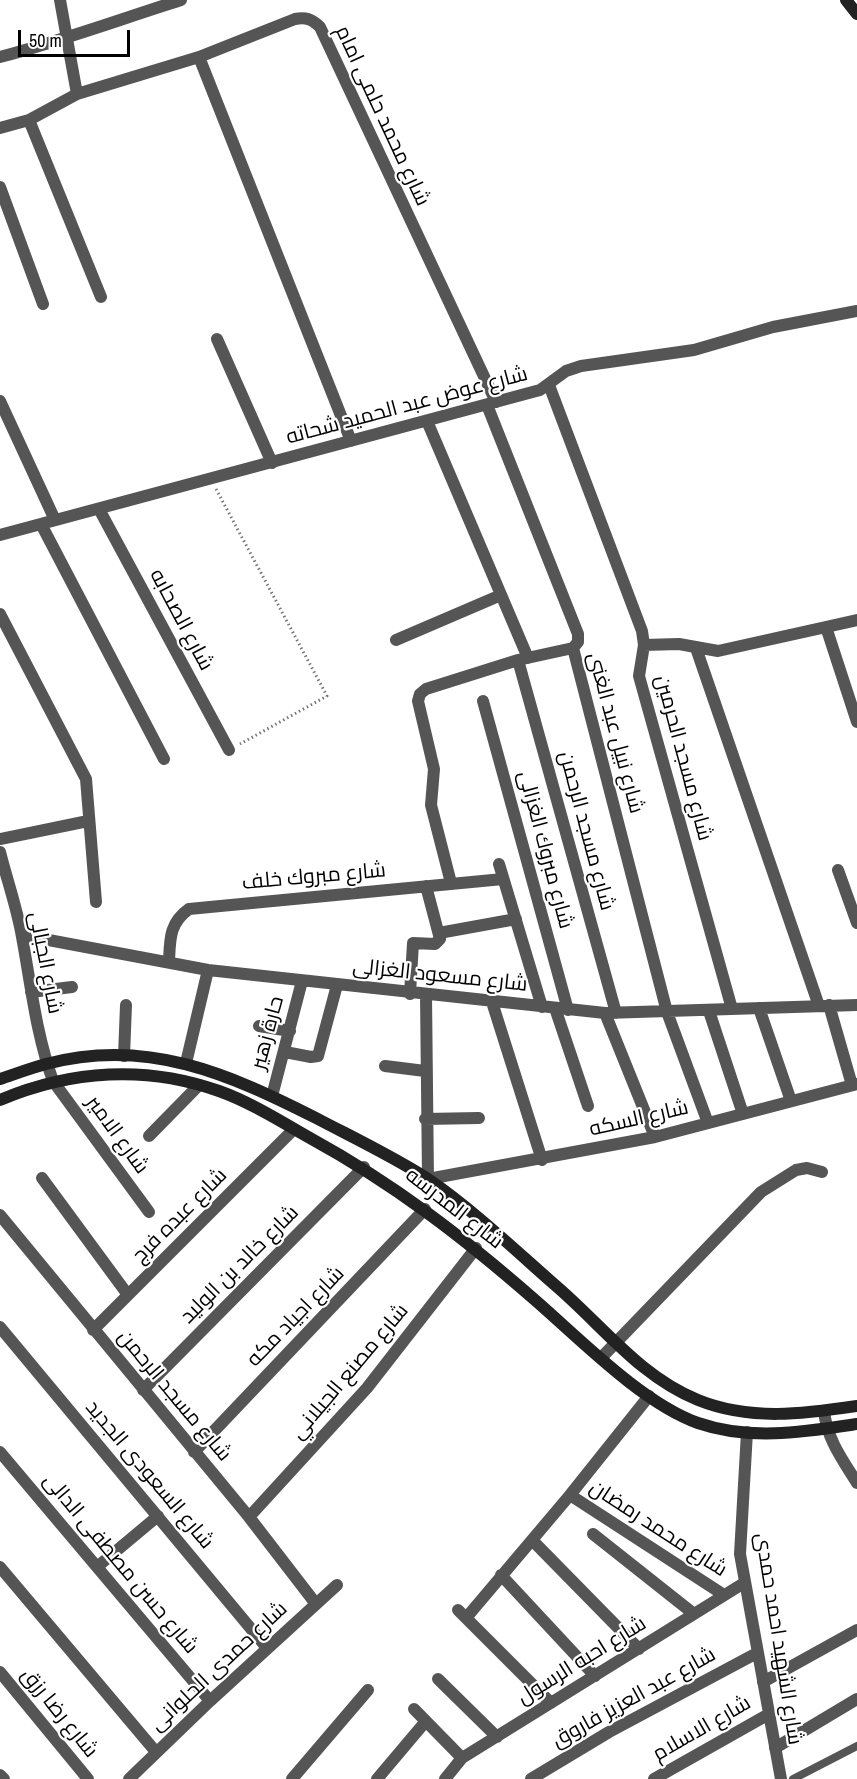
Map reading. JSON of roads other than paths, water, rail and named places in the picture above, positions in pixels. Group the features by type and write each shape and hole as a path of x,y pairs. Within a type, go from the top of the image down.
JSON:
{"street":[{"path":"60,0 77,94"},
{"path":"0,57 49,44 66,36 181,0"},
{"path":"846,0 857,14"},
{"name":"شارع محمد حلمى امام","path":"0,128 29,120 77,94 199,57 296,19 304,17 313,20 320,27 491,404"},
{"path":"199,57 351,441"},
{"path":"29,120 101,297"},
{"path":"0,187 43,304"},
{"name":"شارع عوض عبد الحميد شحاته","path":"0,535 540,390 566,371 581,366 694,350 773,327 857,311"},
{"path":"217,339 272,463"},
{"name":"شارع مسجد الحرمين","path":"549,385 642,631 644,645 639,676 732,1010"},
{"path":"0,401 6,428 55,520"},
{"name":"شارع نبيل عبد الغنى","path":"491,404 578,634 578,642 573,648 667,1012 708,1123"},
{"name":"شارع مسجد الرحمن","path":"427,421 501,595 523,659 611,1013 655,1137"},
{"name":"شارع الصحابه","path":"99,509 229,750"},
{"path":"41,524 164,759"},
{"path":"396,640 501,595"},
{"path":"0,614 86,779 96,902"},
{"path":"644,645 678,644 718,651 857,620"},
{"path":"826,627 857,722"},
{"path":"451,884 431,805 434,769 418,701 420,693 523,659 573,648"},
{"path":"696,648 824,1006 855,1084"},
{"name":"شارع مبروك الغزالى","path":"483,701 588,1106"},
{"path":"0,839 88,821"},
{"name":"شارع الجبالى","path":"0,852 2,868 22,935 31,992 53,1081"},
{"path":"499,864 542,1007"},
{"path":"838,870 857,923"},
{"name":"شارع مبروك خلف","path":"169,962 171,929 178,917 189,909 504,879"},
{"path":"410,994 411,947 417,942 439,943 439,933 426,886"},
{"path":"439,933 516,920"},
{"name":"شارع مسعود الغزالى","path":"22,935 208,970 562,1009 611,1013 857,1005"},
{"path":"186,1063 208,970"},
{"name":"حارة زهير","path":"272,1096 302,981"},
{"path":"285,1052 310,1057 318,1056 337,985"},
{"path":"31,992 72,987"},
{"path":"426,995 425,1119 428,1179"},
{"path":"492,1002 542,1160"},
{"path":"124,1056 126,1005"},
{"path":"759,1008 791,1101"},
{"path":"708,1011 743,1114"},
{"path":"259,1026 290,1031"},
{"name":"شارع المدرسه","path":"0,1079 47,1064 124,1056 186,1063 230,1076 382,1152 428,1179 534,1266 645,1371 662,1382 710,1404 761,1414 824,1411 857,1406"},
{"path":"385,1066 425,1071"},
{"name":"شارع المدرسه","path":"0,1100 53,1081 102,1073 126,1073 176,1079 199,1085 241,1101 364,1167 476,1248 601,1358 649,1396 695,1422 747,1432 778,1434 857,1424"},
{"name":"شارع الامير","path":"53,1081 149,1212"},
{"name":"شارع السكه","path":"428,1179 542,1160 655,1137 855,1084"},
{"path":"149,1136 199,1085"},
{"path":"425,1119 479,1118"},
{"name":"شارع عبده فرج","path":"93,1330 294,1129"},
{"name":"شارع خالد بن الوليد","path":"143,1390 364,1167"},
{"path":"601,1358 761,1192 796,1170 807,1168 822,1172"},
{"path":"42,1178 128,1295"},
{"name":"شارع اجياد مكه","path":"194,1452 425,1209"},
{"name":"شارع مسجد الرحمن","path":"0,1215 249,1517 316,1604"},
{"name":"شارع مصنع الجيلاني","path":"249,1517 367,1388 476,1248"},
{"name":"شارع السعودى الجديد","path":"0,1327 267,1648"},
{"path":"551,1703 462,1614 532,1540 649,1396"},
{"path":"824,1411 826,1429 831,1443 857,1483"},
{"name":"شارع الشهيد احمد حمدى","path":"747,1432 739,1525 744,1583 781,1779"},
{"name":"شارع حسن مصطفى الدالى","path":"0,1452 210,1701"},
{"name":"شارع محمد رمضان","path":"570,1495 724,1596"},
{"path":"97,1567 158,1516"},
{"path":"593,1534 694,1614"},
{"path":"532,1540 639,1649"},
{"path":"0,1567 156,1752"},
{"path":"501,1575 595,1676"},
{"name":"شارع احبه الرسول","path":"445,1779 462,1758 744,1583"},
{"name":"شارع حمدى الحلوانى","path":"129,1779 337,1585"},
{"path":"763,1682 857,1630"},
{"name":"شارع عبد العزيز فاروق","path":"531,1779 609,1732 757,1653"},
{"name":"شارع رضا رزق","path":"0,1672 88,1779"},
{"path":"438,1679 497,1737"},
{"path":"292,1779 368,1690"},
{"path":"775,1748 857,1699"},
{"path":"414,1709 462,1758"},
{"name":"شارع الاسلام","path":"654,1779 769,1714"},
{"path":"377,1779 426,1721"},
{"path":"0,1774 3,1779"}],"lane":[{"path":"793,1779 857,1746"}]}
